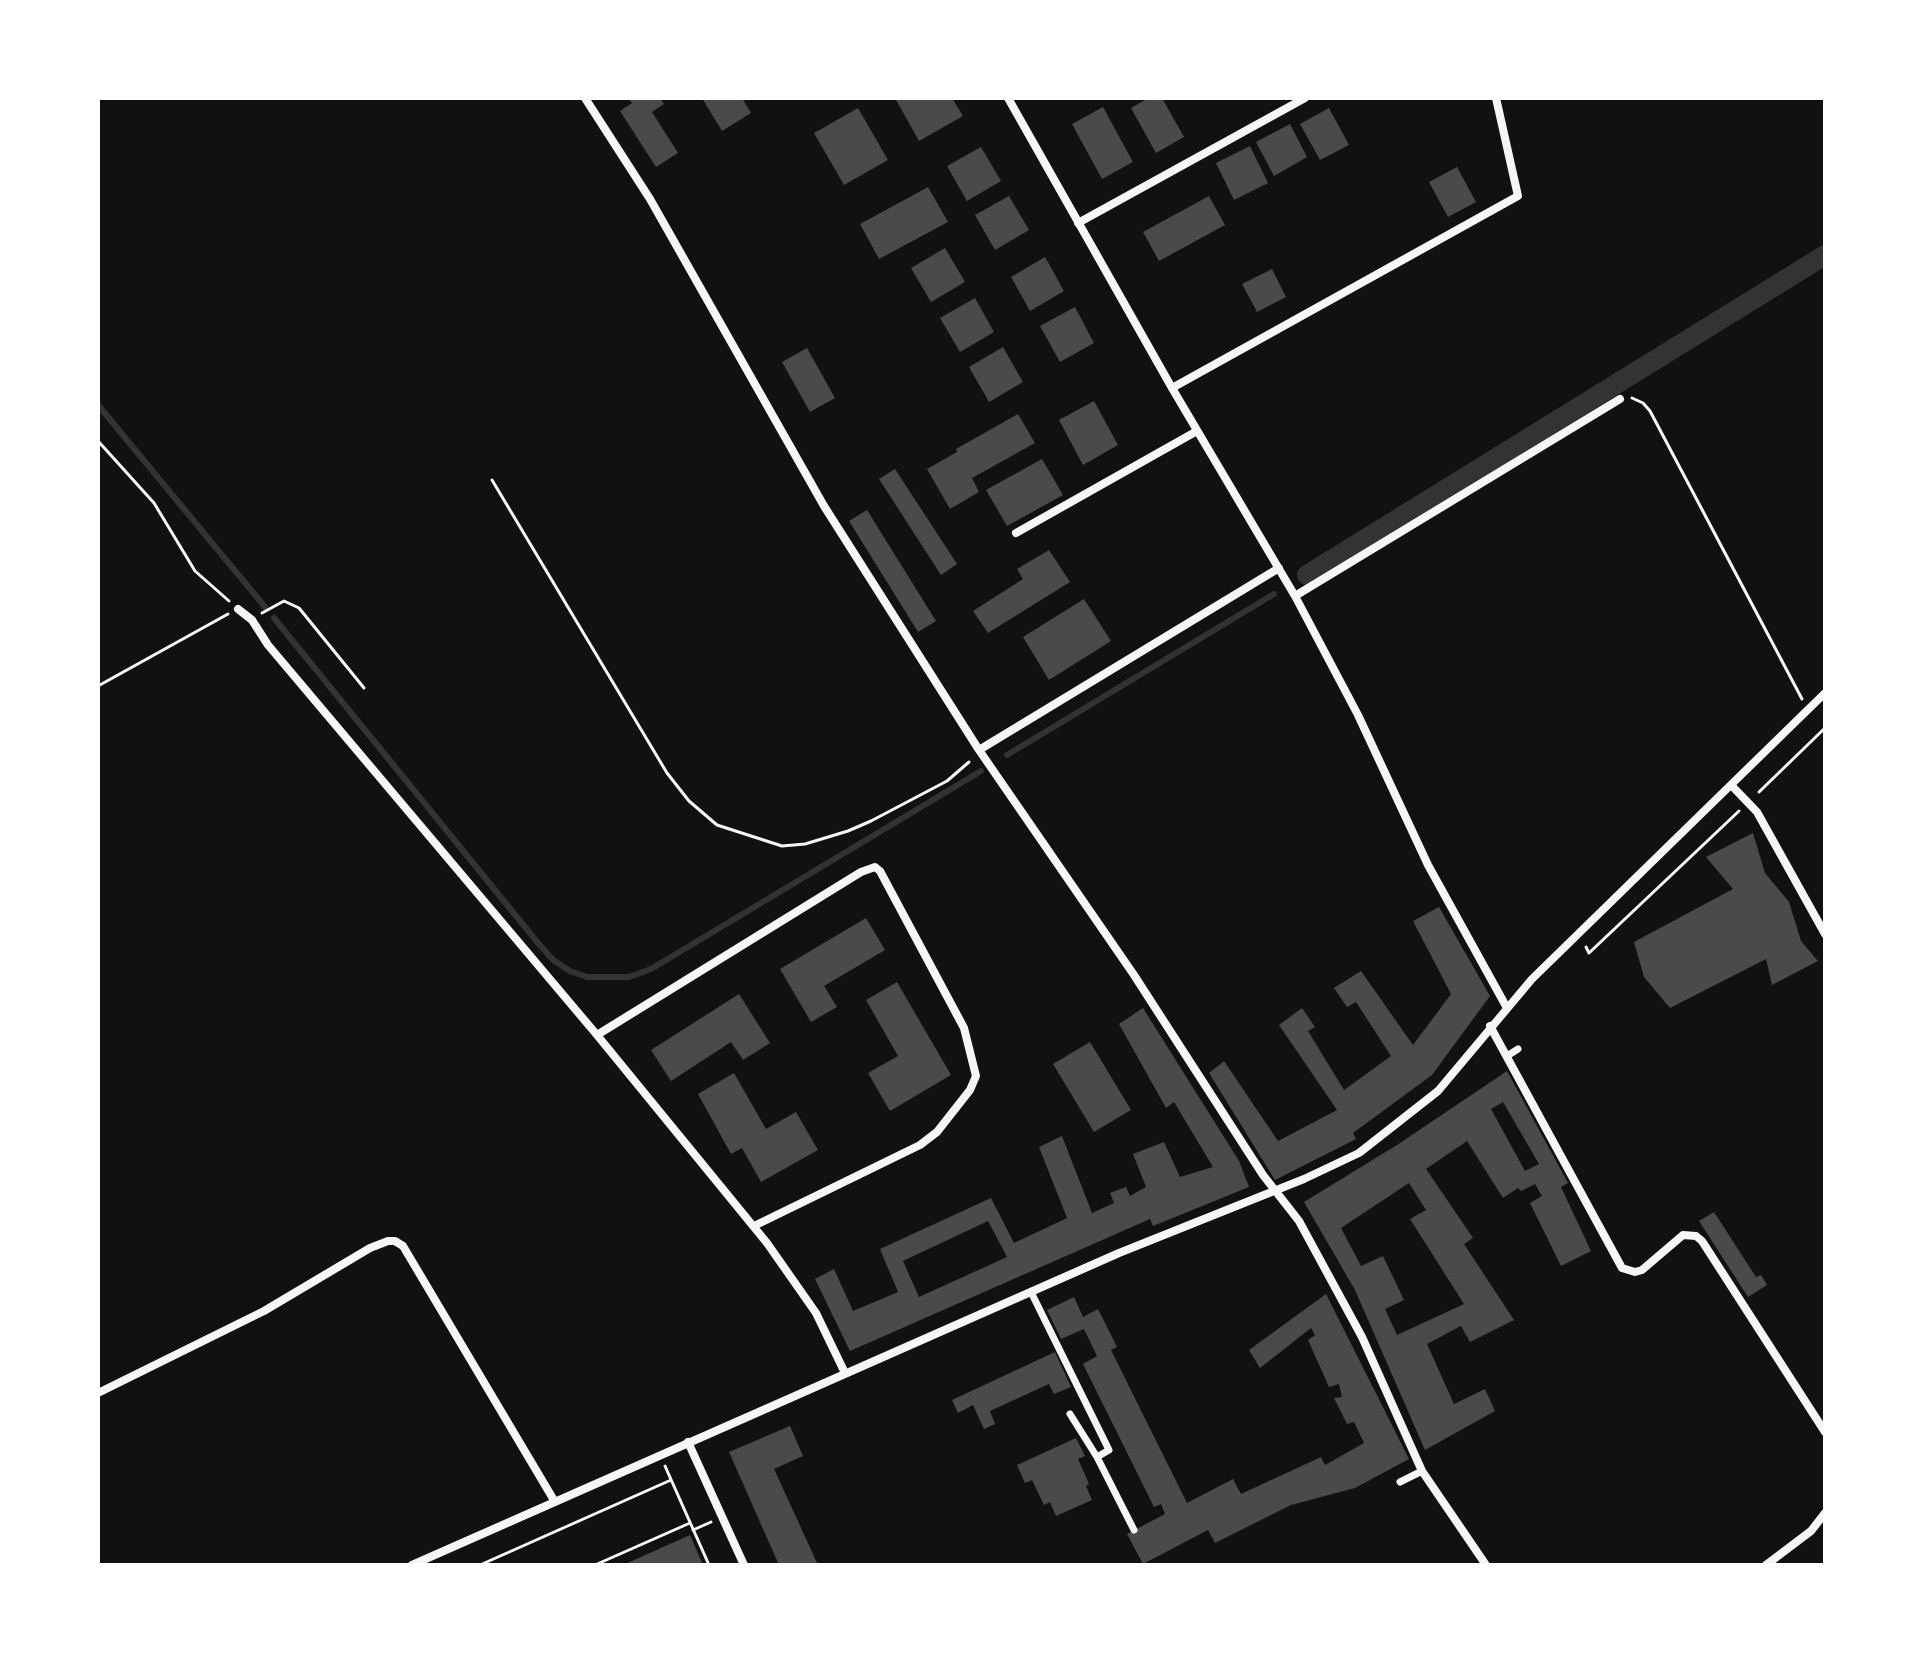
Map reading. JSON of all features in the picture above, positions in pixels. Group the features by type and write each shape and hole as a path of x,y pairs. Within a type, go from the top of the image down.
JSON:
{"street":[{"path":"585,98 650,199 824,506 979,750 1134,975 1263,1175 1299,1221 1362,1337 1422,1471 1486,1565"},
{"path":"1008,98 1172,388 1295,596 1358,715 1428,865 1507,1008"},
{"path":"1078,223 1305,98"},
{"path":"1172,388 1518,196 1496,98"},
{"path":"1295,596 1620,399"},
{"path":"1016,533 1197,431"},
{"path":"979,750 1279,568"},
{"path":"238,609 252,620 268,645 754,1226 816,1313 845,1373"},
{"path":"412,1565 1031,1292 1304,1179 1359,1153 1438,1091 1490,1026 1550,961 1825,693"},
{"path":"1732,786 1757,812 1825,934"},
{"path":"597,1035 861,872 875,867 880,871 964,1028 976,1076 970,1090 937,1132 920,1145 754,1226"},
{"path":"1490,1026 1622,1268 1635,1272 1642,1270 1683,1235 1696,1236 1825,1432"},
{"path":"1507,1056 1518,1049"},
{"path":"98,1393 264,1311 370,1248 395,1241 403,1246 555,1502"},
{"path":"1031,1292 1109,1450 1097,1457"},
{"path":"1070,1414 1097,1457 1134,1530"},
{"path":"688,1442 744,1565"},
{"path":"1400,1482 1422,1471"},
{"path":"1766,1565 1811,1531 1825,1513"}],"path":[{"path":"1620,399 1637,399 1650,411 1808,709"},
{"path":"98,441 154,503 195,571 238,609 98,686"},
{"path":"492,480 667,773 689,801 717,825 782,846 826,838 871,821 947,781 979,750"},
{"path":"252,620 276,603 289,602 299,608 364,688"},
{"path":"1589,953 1825,728"},
{"path":"660,1455 709,1565"},
{"path":"480,1565 671,1480"},
{"path":"693,1530 722,1517"},
{"path":"595,1565 690,1523"}],"building":[{"path":"628,98 660,98 664,104 652,112 678,153 656,167 620,111 632,103"},
{"path":"702,98 742,98 751,113 722,131"},
{"path":"895,98 952,98 963,116 919,141"},
{"path":"1149,98 1162,98 1184,137 1156,153 1131,108"},
{"path":"1103,107 1133,162 1102,179 1072,124"},
{"path":"858,108 888,160 844,185 814,133"},
{"path":"1329,108 1349,145 1320,160 1300,124"},
{"path":"1290,124 1307,157 1274,176 1256,142"},
{"path":"1250,146 1268,183 1234,200 1216,163"},
{"path":"981,147 1001,181 967,201 947,166"},
{"path":"1457,167 1476,202 1448,217 1429,182"},
{"path":"928,187 948,222 879,259 860,224"},
{"path":"1009,196 1029,230 995,250 975,215"},
{"path":"1209,196 1225,225 1159,261 1143,232"},
{"path":"945,248 965,282 931,302 911,268"},
{"path":"1045,257 1064,291 1030,311 1011,277"},
{"path":"1272,269 1286,297 1257,312 1242,284"},
{"path":"975,298 994,332 960,352 940,318"},
{"path":"1075,307 1094,343 1060,362 1040,326"},
{"path":"1003,347 1023,382 989,402 969,367"},
{"path":"807,348 835,398 810,412 782,362"},
{"path":"1094,401 1118,445 1083,465 1059,420"},
{"path":"1018,414 1035,443 972,478 979,492 950,509 927,469"},
{"path":"1042,459 1063,495 1007,526 986,490"},
{"path":"895,469 957,564 941,575 879,479"},
{"path":"867,510 936,621 918,632 849,521"},
{"path":"1049,550 1070,582 988,633 973,611 1023,579 1017,569"},
{"path":"1084,599 1111,641 1049,680 1023,637"},
{"path":"1753,833 1765,873 1789,902 1801,941 1818,961 1772,985 1766,959 1670,1008 1644,977 1634,942 1733,889 1706,857"},
{"path":"1439,907 1490,996 1432,1075 1353,1133 1356,1139 1275,1180 1209,1073 1224,1061 1278,1141 1337,1110 1279,1025 1302,1008 1315,1027 1308,1031 1344,1090 1391,1056 1356,1002 1347,1007 1334,988 1361,971 1413,1045 1451,994 1413,921"},
{"path":"866,918 885,950 824,986 837,1007 811,1022 780,969"},
{"path":"897,982 951,1075 890,1111 868,1073 898,1056 866,1000"},
{"path":"739,994 770,1043 743,1060 731,1042 671,1081 651,1050"},
{"path":"1143,1008 1239,1161 1249,1187 1153,1226 1150,1219 850,1351 815,1279 834,1269 853,1311 898,1292 880,1249 991,1198 1014,1243 1067,1218 1039,1147 1062,1136 1092,1213 1114,1203 1110,1193 1126,1187 1130,1196 1146,1187 1133,1154 1164,1142 1180,1177 1213,1167 1174,1102 1166,1108 1119,1024","holes":["988,1221 1007,1257 919,1297 903,1261"]},
{"path":"1090,1042 1131,1110 1094,1132 1053,1064"},
{"path":"1507,1071 1568,1183 1561,1187 1591,1251 1561,1266 1530,1203 1542,1196 1535,1184 1521,1191 1518,1188 1503,1198 1467,1141 1426,1169 1473,1238 1464,1244 1514,1320 1470,1342 1461,1326 1427,1344 1454,1404 1485,1389 1495,1411 1425,1450 1355,1290 1304,1202 1397,1145","holes":["1503,1102 1539,1164 1525,1171 1491,1109","1409,1183 1426,1210 1410,1219 1464,1304 1397,1335 1385,1309 1404,1300 1383,1256 1361,1266 1341,1228"]},
{"path":"734,1073 766,1129 796,1112 818,1150 761,1182 742,1148 731,1154 698,1094"},
{"path":"1714,1212 1756,1277 1761,1275 1767,1285 1748,1297 1699,1221"},
{"path":"1326,1294 1409,1459 1355,1488 1291,1505 1215,1543 1208,1530 1143,1564 1127,1534 1165,1514 1161,1504 1154,1507 1083,1364 1097,1356 1084,1329 1061,1339 1047,1310 1074,1297 1083,1317 1098,1309 1117,1347 1111,1350 1187,1503 1233,1479 1241,1494 1321,1457 1325,1465 1364,1443 1354,1422 1347,1424 1334,1398 1342,1397 1339,1384 1329,1387 1308,1340 1315,1335 1311,1328 1260,1368 1249,1350"},
{"path":"1055,1352 1071,1387 1054,1394 1049,1384 990,1411 995,1424 984,1429 973,1405 958,1413 952,1400"},
{"path":"790,1426 803,1456 774,1469 818,1565 779,1565 729,1452"},
{"path":"1076,1438 1085,1456 1078,1459 1092,1500 1056,1516 1050,1502 1044,1505 1032,1480 1025,1483 1017,1465"},
{"path":"690,1535 703,1565 623,1565"}],"waterway":[{"path":"1307,575 1825,255"},
{"path":"98,405 265,607"},
{"path":"1007,755 1274,594"},
{"path":"274,618 538,943 553,960 587,977 629,977 651,969 981,771"}]}
